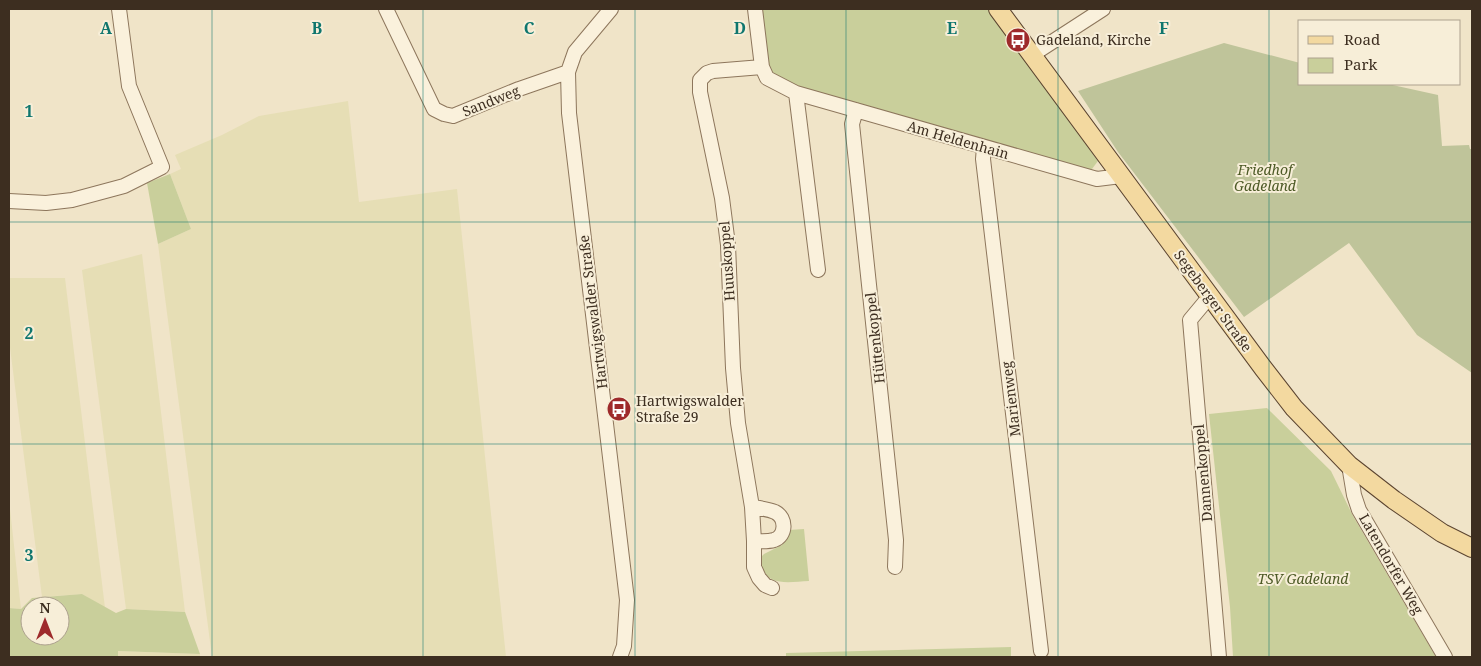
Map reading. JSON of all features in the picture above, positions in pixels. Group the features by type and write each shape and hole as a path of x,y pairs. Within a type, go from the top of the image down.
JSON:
{"main road":[{"name":"Segeberger Straße","path":"998,9 1294,408 1349,465 1394,500 1442,532 1472,548"}],"street":[{"path":"9,201 46,203 72,200 124,186 162,167 129,86 119,9"},
{"name":"Sandweg","path":"386,9 434,109 444,114 453,116 519,89 568,72"},
{"name":"Hartwigswalder Straße","path":"611,9 575,52 568,72 569,113 627,600 624,646 620,657"},
{"path":"755,9 762,68"},
{"path":"1032,55 1103,9"},
{"name":"Am Heldenhain","path":"762,68 767,78 796,93 1097,179 1121,176"},
{"name":"Huuskoppel","path":"762,68 713,70 700,80 700,92 722,198 727,235 734,386 752,508 754,567 759,578 772,588"},
{"path":"796,93 818,270"},
{"name":"Hüttenkoppel","path":"856,110 852,124 896,540 894,567"},
{"name":"Marienweg","path":"984,147 983,159 1041,651"},
{"name":"Dannenkoppel","path":"1210,296 1190,320 1218,657"},
{"name":"Latendorfer Weg","path":"1349,465 1359,510 1445,657"},
{"path":"752,508 767,509 777,513 783,521 784,527 782,534 775,540 754,540"}],"shaded area":[{"path":"348,101 359,202 457,189 506,657 212,657 158,244 191,229 170,174 181,169 175,155 222,135 259,116"},
{"path":"142,254 185,612 126,609 82,270"},
{"path":"9,278 65,278 105,608 82,594 42,596 9,340"},
{"path":"9,500 20,609 9,608"},
{"path":"117,651 200,654 200,657 118,657"}],"green space":[{"path":"762,9 988,9 1098,161 1092,169 1079,171 802,90 778,78 767,66"},
{"name":"Friedhof Gadeland","path":"1224,43 1298,62 1298,85 1393,85 1438,95 1442,146 1469,145 1470,149 1472,149 1472,373 1417,335 1349,243 1244,317 1118,152 1078,91"},
{"path":"170,174 191,229 158,244 147,183"},
{"name":"TSV Gadeland","path":"1267,408 1331,471 1353,516 1436,657 1233,657 1230,607 1209,414"},
{"path":"804,529 809,581 785,582 771,579 762,568 760,558 782,545 789,530"},
{"path":"82,594 116,613 126,609 185,612 200,654 118,651 118,657 9,657 9,608 20,609 20,646 70,646 70,596 57,596"},
{"path":"1011,647 1011,657 786,657 786,653"}],"place":[{"name":"Gadeland, Kirche","path":"1018,40"},
{"name":"Hartwigswalder Straße 29","path":"619,409"}]}
